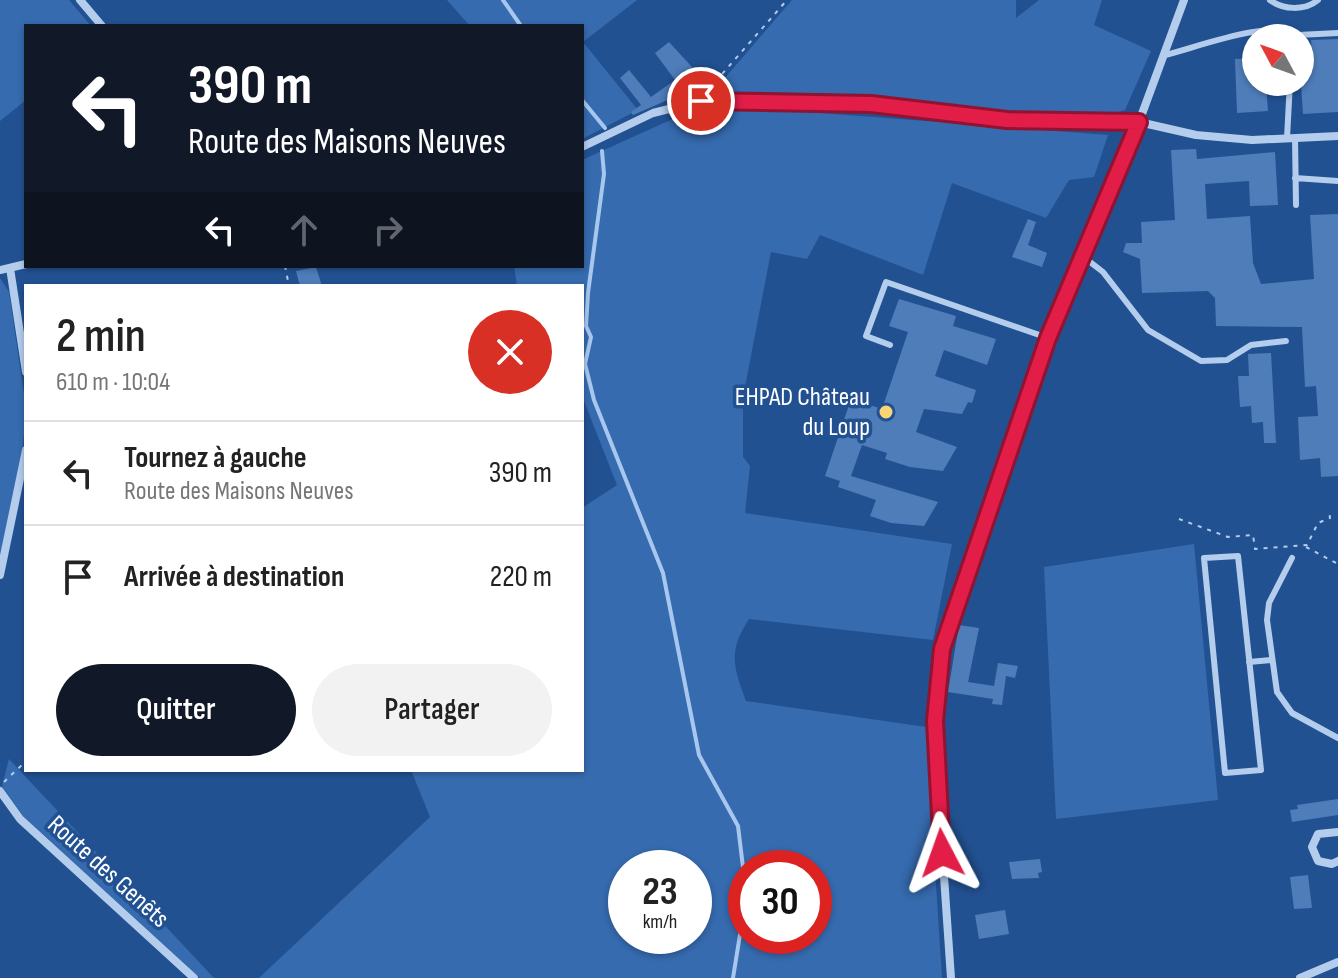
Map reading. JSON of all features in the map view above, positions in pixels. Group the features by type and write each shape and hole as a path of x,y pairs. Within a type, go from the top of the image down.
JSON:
{"street":[{"path":"80,0 100,24"},
{"path":"951,978 936,760 942,649 1048,338 1139,122 1184,0"},
{"path":"584,146 653,113 701,101 871,104 1007,120 1139,122 1196,135 1338,136"},
{"path":"0,270 24,264"},
{"path":"10,268 24,359"},
{"path":"0,575 24,460"},
{"name":"Route des Genêts","path":"0,788 20,819 194,978"},
{"path":"1338,832 1318,834 1312,847 1318,861 1332,864 1338,861"},
{"path":"1300,978 1338,962"}],"lane":[{"path":"1270,0 1279,7 1309,7 1318,0"},
{"path":"1314,35 1338,33"},
{"path":"1165,55 1242,35"},
{"path":"1290,96 1296,205"},
{"path":"1295,178 1338,181"},
{"path":"1081,255 1103,272 1148,330 1201,361 1227,360 1251,345 1286,341"},
{"path":"890,345 866,336 886,282 1048,338"},
{"path":"1238,556 1249,662 1261,770 1225,773 1204,558 1238,556"},
{"path":"1292,558 1269,603 1267,620 1271,660 1282,701 1301,718 1338,738"},
{"path":"1249,662 1271,660"}],"path":[{"path":"701,101 787,0"},
{"path":"1305,546 1318,523 1330,518 1329,510"},
{"path":"1179,519 1228,537 1253,535 1255,549 1305,546 1338,564"},
{"path":"0,788 24,763"}],"shaded area":[{"path":"0,0 69,0 89,24 24,24 24,102 0,121"},
{"path":"447,0 637,0 584,41 584,24 468,24"},
{"path":"792,0 1016,0 1016,18 1039,0 1102,0 1094,25 1151,51 1125,110 1096,117 1032,119 872,96 731,92 724,79"},
{"path":"584,43 638,110 584,138"},
{"path":"726,111 794,111 1108,135 1094,177 1069,180 1046,218 952,183 923,275 820,235 807,259 771,252 743,397 743,457 750,466 745,513 952,544 933,640 749,619 735,650 738,678 746,701 926,727 942,978 259,978 430,817 412,772 584,772 584,507 617,485 584,401 584,284 517,284 514,268 584,268 584,159 677,117"},
{"path":"0,278 9,292 24,394 24,433 0,557"},
{"path":"1194,544 1218,800 1056,819 1044,567"},
{"path":"9,759 214,978 200,978 23,816 2,786"}],"building":[{"path":"1338,39 1338,112 1303,114 1302,96 1314,96 1314,40"},
{"path":"669,42 703,79 693,89 633,115 631,112 641,105 620,78 629,70 651,97 675,80 655,53"},
{"path":"1235,59 1242,59 1242,96 1267,96 1268,111 1237,113"},
{"path":"1196,149 1197,159 1275,152 1278,205 1250,206 1249,181 1205,184 1207,219 1250,216 1253,263 1261,284 1314,279 1310,215 1338,214 1338,476 1321,477 1320,458 1300,460 1298,417 1318,416 1316,386 1305,387 1302,327 1216,326 1215,298 1208,291 1142,293 1140,259 1123,252 1126,243 1142,243 1141,222 1175,220 1171,150"},
{"path":"1028,219 1036,222 1028,245 1047,253 1042,267 1012,257"},
{"path":"316,268 321,284 299,284 296,271"},
{"name":"EHPAD Château du Loup","path":"899,299 956,316 953,326 996,339 987,365 944,350 935,376 976,390 972,403 968,402 962,414 924,409 916,432 957,447 943,471 910,467 885,459 887,453 862,445 851,476 938,502 924,526 891,523 870,516 876,500 838,487 840,481 825,476 851,399 882,409 908,332 889,326"},
{"path":"1271,353 1276,443 1264,443 1263,422 1252,423 1251,406 1240,407 1238,376 1249,376 1248,354"},
{"path":"959,625 979,628 968,682 994,686 998,663 1018,666 1015,678 1006,676 1002,705 992,704 993,699 948,692"},
{"path":"1338,799 1338,815 1292,822 1290,810 1298,809 1297,805"},
{"path":"1040,859 1042,872 1038,873 1039,878 1012,879 1009,862"},
{"path":"1308,875 1312,908 1294,909 1290,877"},
{"path":"1005,910 1009,934 979,939 975,915"}],"waterway":[{"path":"503,0 520,24"},
{"path":"584,102 605,128"},
{"path":"602,151 604,174 586,326 591,337 585,364 594,400 663,573 699,755 738,826 741,850"},
{"path":"733,978 737,954"}],"place":[{"name":"EHPAD Château du Loup","path":"886,412"}],"route":[{"path":"701,101 871,104 1007,120 1139,122 1048,338 970,559 942,649 935,721 942,853"}]}
